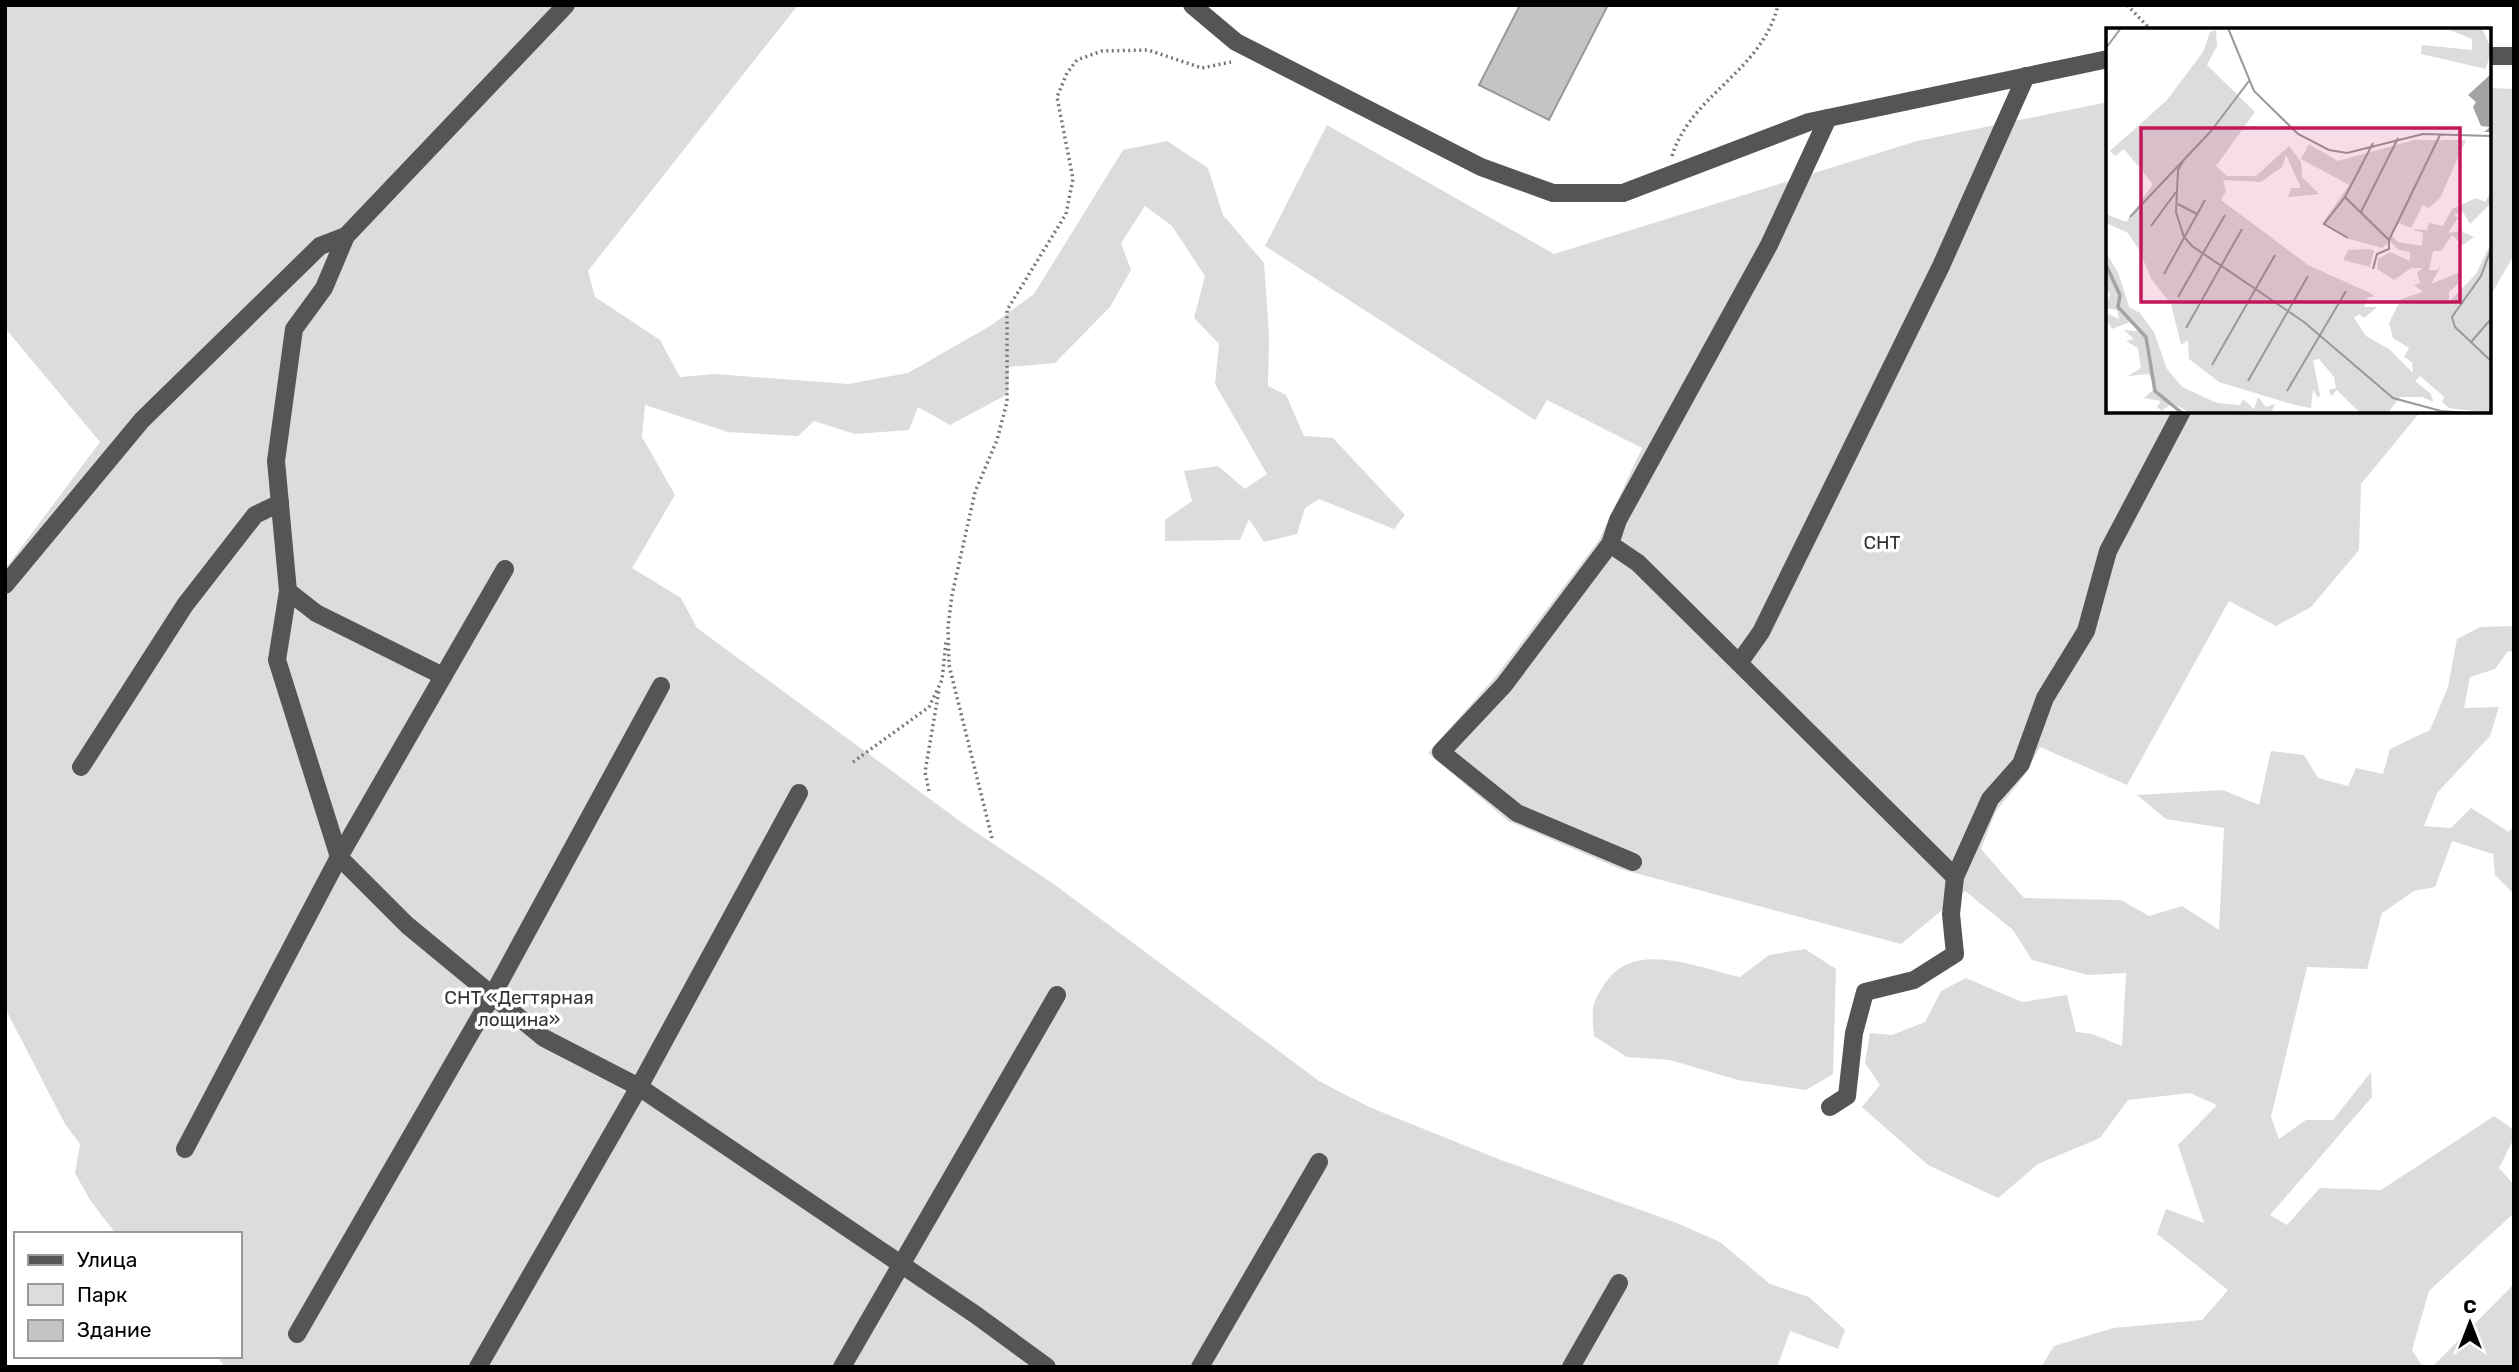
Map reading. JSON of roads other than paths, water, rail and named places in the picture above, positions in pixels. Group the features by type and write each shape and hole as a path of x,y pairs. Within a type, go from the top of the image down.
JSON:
{"street":[{"path":"566,5 346,236 324,288 294,329 276,461 288,591 277,660 338,857 407,925 544,1038 639,1087 1047,1367"},
{"path":"1192,5 1236,42 1260,55 1481,167 1553,193 1623,193 1809,122 2106,59"},
{"path":"2491,56 2514,56"},
{"path":"1739,663 1760,632 1941,266 2026,76"},
{"path":"1633,863 1517,813 1441,752 1504,685 1610,544 1618,520 1769,245 1828,118"},
{"path":"5,586 142,420 320,246 346,236"},
{"path":"1830,1107 1847,1096 1854,1033 1865,992 1914,980 1955,954 1951,914 1955,877 1990,799 2021,764 2045,698 2086,631 2108,551 2181,413"},
{"path":"81,767 185,605 255,515 280,503"},
{"path":"1610,544 1638,563 1955,877"},
{"path":"185,1149 338,857 505,569"},
{"path":"288,591 316,613 443,676"},
{"path":"297,1334 492,996 661,686"},
{"path":"478,1367 639,1087 799,793"},
{"path":"842,1367 899,1264 1057,995"},
{"path":"1200,1367 1319,1162"},
{"path":"1571,1367 1619,1283"}],"park label":[{"name":"СНТ","path":"1882,542"},
{"name":"СНТ «Дегтярная лощина»","path":"519,1008"}]}
